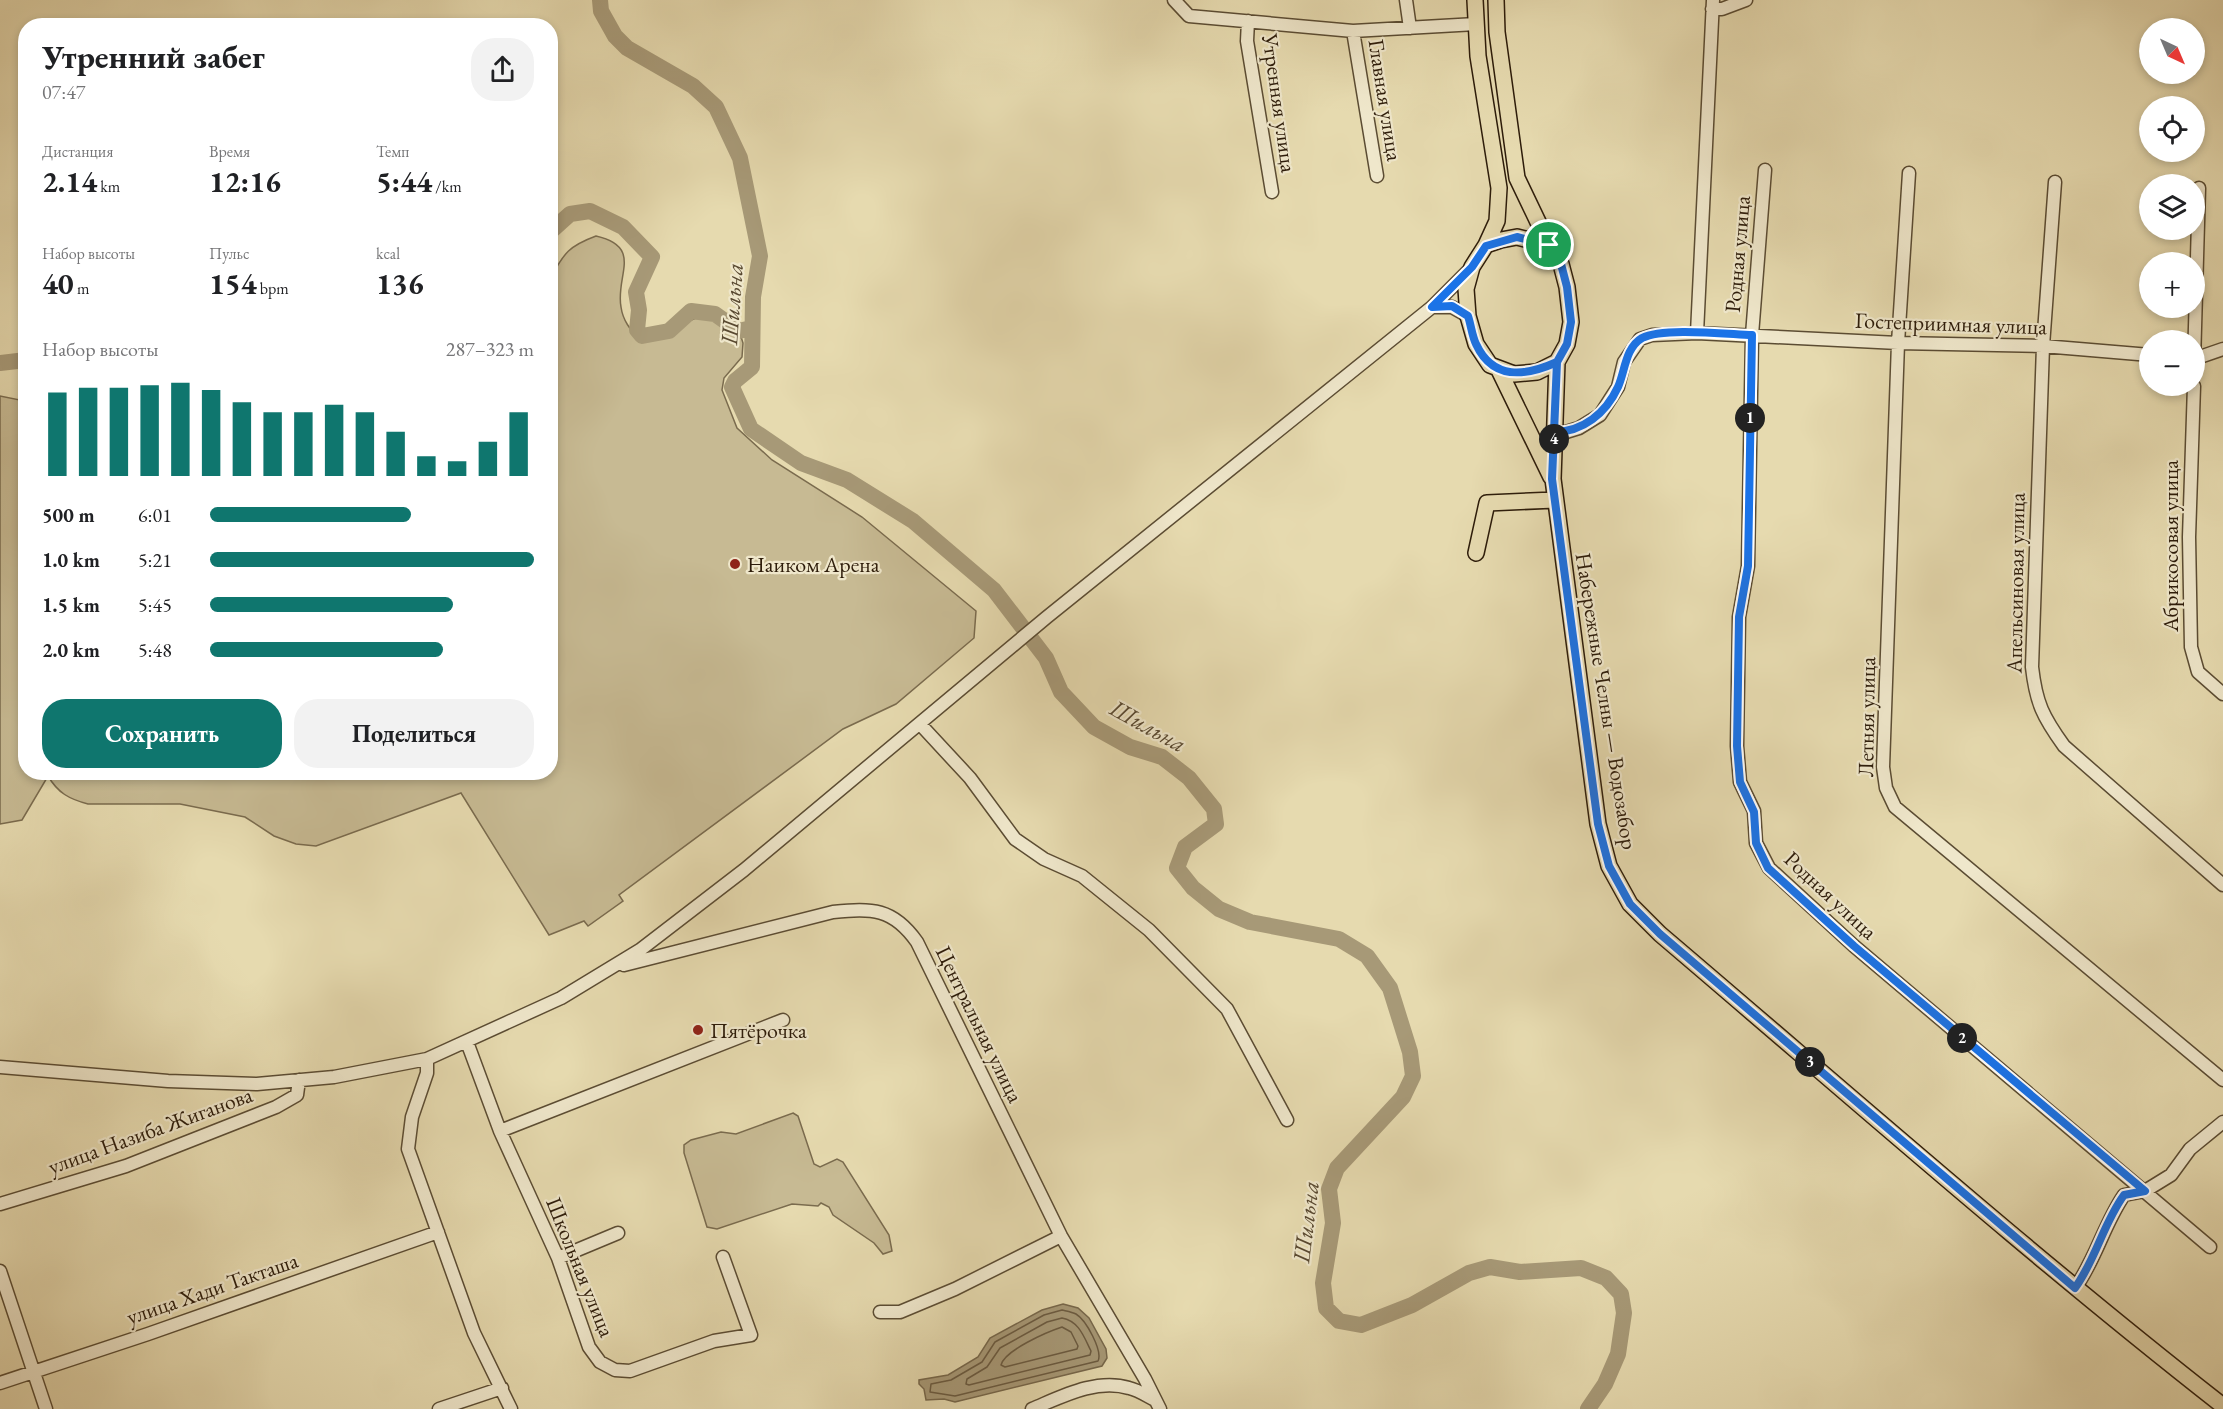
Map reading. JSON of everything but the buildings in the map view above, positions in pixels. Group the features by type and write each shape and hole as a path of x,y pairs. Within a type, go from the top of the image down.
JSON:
{"main road":[{"name":"Набережные Челны — Водозабор","path":"1475,0 1478,56 1499,188 1497,220 1486,246 1472,267 1466,289 1468,316 1476,344 1490,365 1498,368 1552,479"},
{"name":"Набережные Челны — Водозабор","path":"1496,0 1497,32 1517,178 1549,245 1561,264 1567,287 1571,322 1567,344 1557,362 1552,479 1598,824 1609,866 1630,904 1660,934 2075,1288 2223,1406"},
{"path":"1486,246 1517,237 1549,245"},
{"path":"1498,368 1514,374 1537,372 1557,362"},
{"path":"1476,553 1487,503 1555,500"}],"street":[{"path":"1174,0 1189,16 1353,31 1476,24"},
{"name":"Главная улица","path":"1406,0 1410,28"},
{"path":"1697,333 1712,5 1722,9 1746,0"},
{"name":"Утренняя улица","path":"1248,21 1247,41 1272,192"},
{"name":"Главная улица","path":"1353,31 1377,176"},
{"name":"Родная улица","path":"1765,170 1752,335 1748,566 1739,617 1737,746 1740,782 1754,812 1756,843 1768,868 1854,946 2210,1247"},
{"name":"Летняя улица","path":"1909,173 1898,343 1883,767 1886,788 1894,807 2223,1080"},
{"name":"Апельсиновая улица","path":"2055,182 2043,346 2032,667 2036,695 2046,721 2064,746 2223,885"},
{"path":"2196,330 2198,240"},
{"path":"0,1067 168,1082 257,1084 334,1077 427,1059 561,998 613,968 744,870 1047,617 1432,307 1472,267"},
{"path":"1432,307 1452,306 1468,316"},
{"name":"Гостеприимная улица","path":"1554,432 1566,432 1579,428 1600,415 1618,387 1624,362 1640,339 1652,335 1697,333 1898,343 2043,346 2139,354"},
{"path":"2205,356 2223,349"},
{"name":"Абрикосовая улица","path":"2194,396 2189,537 2191,647 2198,672 2223,694"},
{"path":"920,724 970,778 1015,838 1044,859 1082,876 1149,930 1227,1009 1287,1120"},
{"name":"Центральная улица","path":"613,968 833,912 860,909 883,913 897,919 917,942 1061,1236 1157,1404"},
{"path":"667,929 666,944 677,951"},
{"path":"500,1131 783,1020"},
{"name":"Школьная улица","path":"467,1042 500,1131 558,1258 589,1347 600,1362 615,1370 630,1371 714,1341 751,1335 723,1257"},
{"path":"427,1059 427,1073 412,1117 408,1149 474,1333 511,1409"},
{"name":"улица Назиба Жиганова","path":"0,1204 126,1166 276,1107 297,1095 299,1080"},
{"path":"2075,1288 2088,1270 2114,1208 2124,1195 2145,1191 2171,1175 2190,1149 2223,1122"},
{"name":"улица Хади Такташа","path":"0,1383 438,1232"},
{"path":"558,1258 618,1233"},
{"path":"880,1312 900,1312 955,1289 1061,1236"},
{"path":"0,1271 46,1409"},
{"path":"1129,1388 1144,1379"},
{"path":"1032,1409 1089,1388 1113,1386 1129,1388 1157,1404"},
{"path":"439,1409 502,1388"}],"shaded area":[{"name":"Наиком Арена","path":"596,236 611,241 619,247 624,264 620,295 622,312 625,321 639,339 669,336 684,323 703,315 720,314 730,318 738,327 743,343 742,357 724,378 722,390 737,428 772,460 862,517 976,611 974,638 896,704 843,729 619,895 623,901 588,926 584,921 549,935 461,793 316,846 296,844 274,836 245,817 180,804 88,804 75,800 56,787 51,780 558,780 558,265 568,251 579,243"},
{"name":"Наиком Арена","path":"0,396 18,400 18,780 46,780 22,820 0,824"},
{"path":"793,1113 798,1116 814,1164 820,1167 837,1159 843,1162 889,1235 892,1251 883,1254 874,1243 833,1215 829,1207 821,1203 818,1206 792,1204 717,1229 707,1227 684,1153 684,1145 691,1140 721,1132 736,1134"}],"water":[{"path":"1063,1304 1078,1308 1089,1318 1106,1349 1107,1358 1102,1366 955,1402 944,1399 926,1400 919,1380 948,1375 978,1357 990,1338 1042,1310"}],"waterway":[{"name":"Шильна","path":"600,0 601,11 615,36 627,48 693,86 716,107 740,158 760,256 753,297 752,367 735,381 732,387 751,429 801,463 847,480 913,521 994,590 1046,658 1061,692 1094,727 1130,747 1162,757 1189,778 1214,809 1216,824 1185,847 1177,868 1193,888 1219,909 1250,922 1339,939 1367,956 1390,988 1410,1052 1413,1076 1403,1097 1337,1168 1329,1189 1333,1223 1323,1283 1326,1308 1339,1321 1361,1325 1412,1305 1469,1273 1490,1267 1520,1272 1581,1268 1606,1278 1621,1294 1624,1313 1618,1354 1605,1384 1588,1409"},
{"path":"558,225 570,214 590,211 623,227 652,257 636,292 639,310 637,330 642,336 669,331 691,311 715,314 739,331 751,328"},
{"path":"0,363 18,361"}],"place":[{"name":"Наиком Арена","path":"735,564"},
{"name":"Пятёрочка","path":"698,1030"}],"route":[{"path":"1549,245 1517,237 1486,246 1472,267 1432,307 1452,306 1468,316 1476,344 1490,365 1514,374 1537,372 1557,362 1554,432 1566,432 1579,428 1600,415 1618,387 1624,362 1640,339 1673,333 1752,335 1748,566 1739,617 1737,746 1740,782 1754,812 1756,843 1768,868 1784,884 2008,1077 2145,1191 2124,1195 2114,1208 2088,1270 2075,1288 1660,934 1630,904 1609,866 1598,824 1552,479 1554,432 1557,362 1567,344 1571,322 1567,287 1561,264 1549,245"}]}
